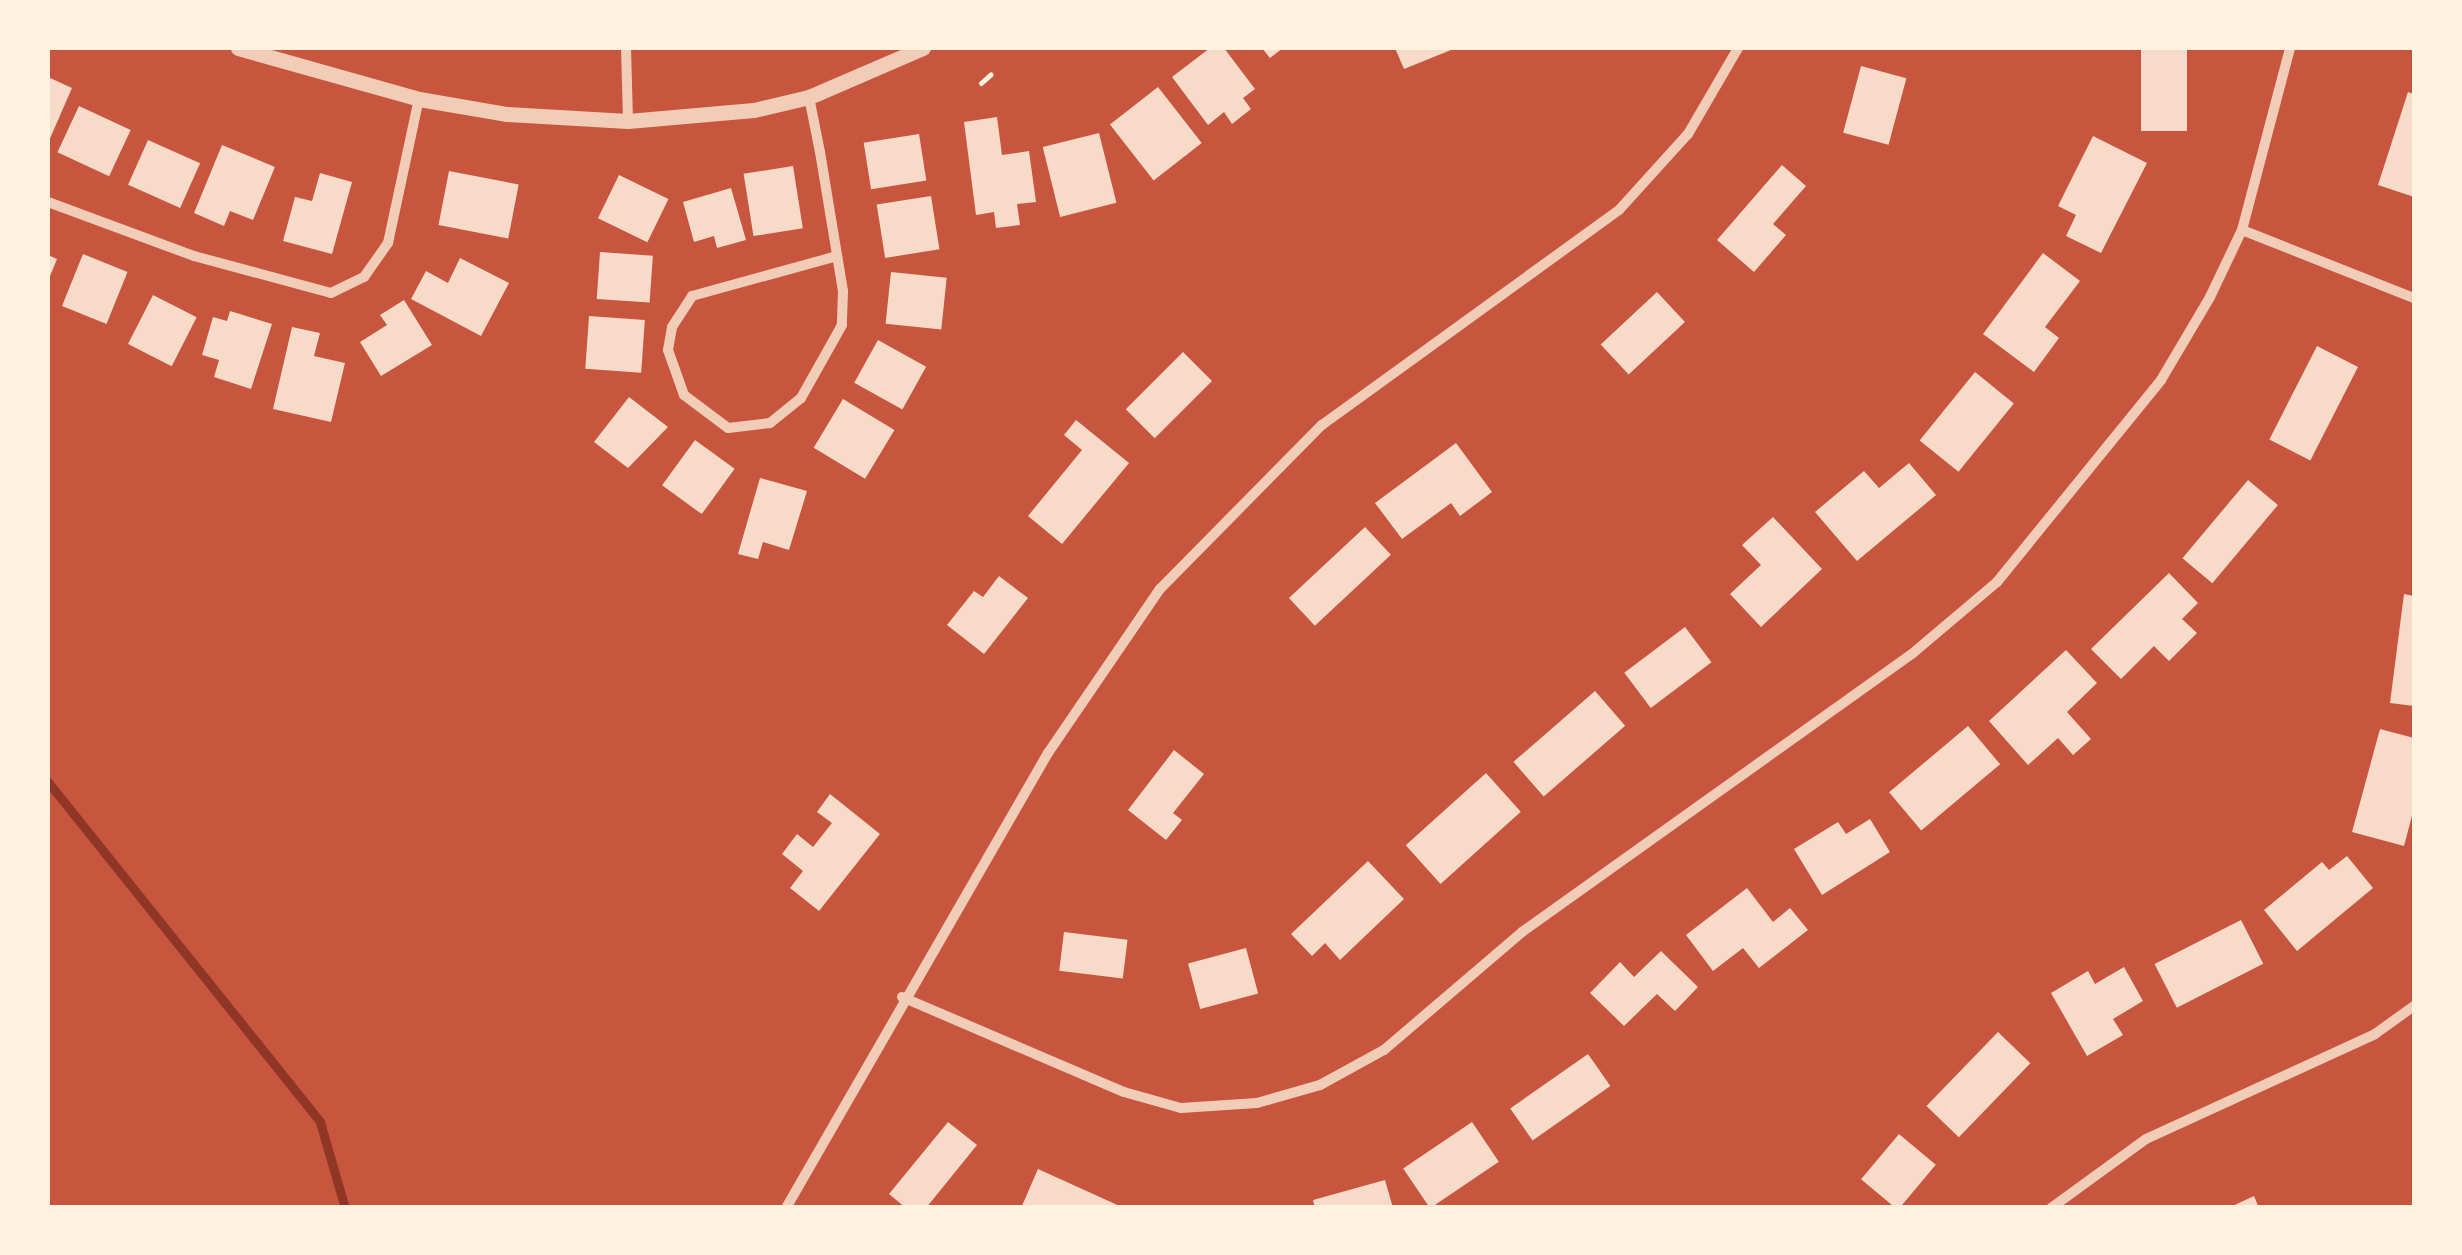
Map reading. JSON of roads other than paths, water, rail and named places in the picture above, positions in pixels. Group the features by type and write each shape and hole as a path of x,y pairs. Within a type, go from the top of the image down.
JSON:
{"street":[{"path":"238,48 420,100 506,114 628,121 754,110 809,97 923,48"},
{"path":"626,48 628,121"},
{"path":"786,1208 902,997 1058,738 1160,589 1322,426 1618,210 1688,134 1738,48"},
{"path":"902,997 1124,1092 1181,1108 1257,1103 1320,1084 1384,1050 1522,932 1913,654 1997,582 2160,380 2242,230 2290,48"},
{"path":"809,97 838,256 842,324 786,415 749,429 728,428 684,395 668,350 672,327 692,296 838,256"},
{"path":"48,202 194,256 331,293 364,277 388,244 420,100"},
{"path":"2242,230 2414,298"},
{"path":"2051,1208 2146,1138 2375,1034 2414,1006"}],"waterway":[{"path":"48,782 320,1122 345,1208"}]}
